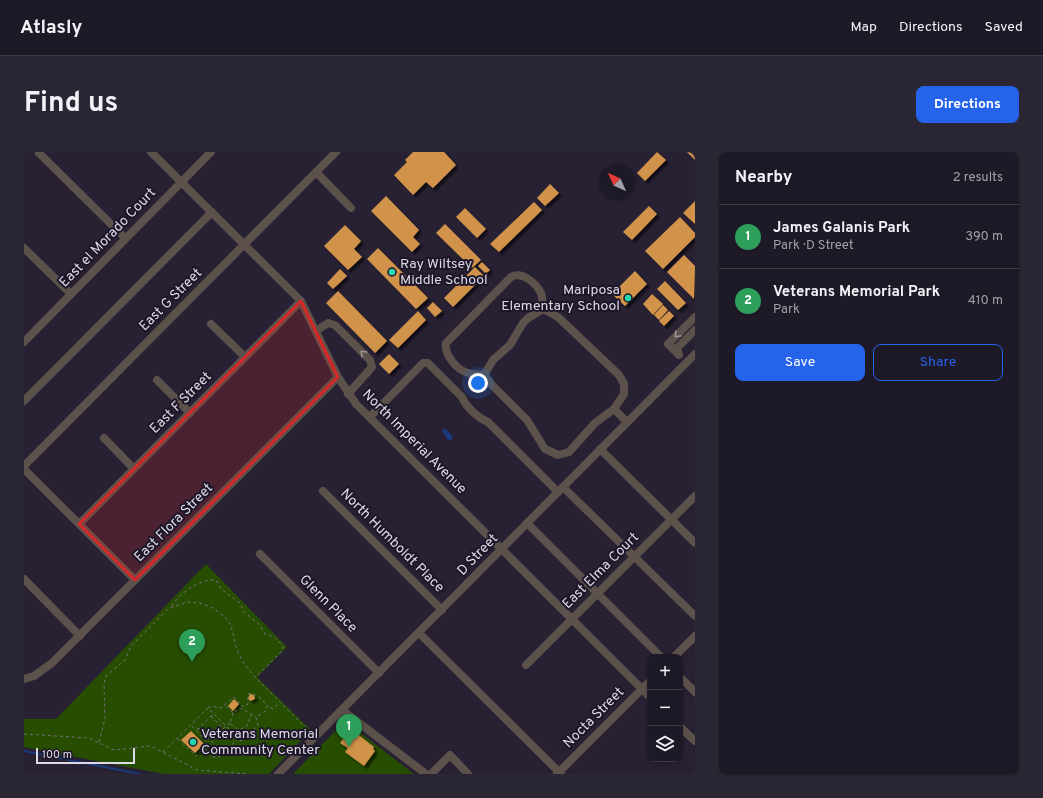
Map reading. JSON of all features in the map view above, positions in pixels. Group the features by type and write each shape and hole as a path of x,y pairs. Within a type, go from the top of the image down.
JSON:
{"street":[{"name":"North Imperial Avenue","path":"151,152 301,301 338,377 348,394 647,694"},
{"name":"East el Morado Court","path":"24,342 211,152"},
{"name":"East G Street","path":"24,467 336,152"},
{"path":"39,153 125,238"},
{"path":"316,172 351,208"},
{"path":"24,401 212,212"},
{"path":"24,248 71,294"},
{"path":"515,275 523,275 539,290 543,309 558,317 622,379 624,384 624,394 614,408 595,423 568,452 563,454 553,454 545,449 527,420 484,375 464,372 451,360 445,348 448,340 515,275"},
{"name":"East F Street","path":"80,524 301,301"},
{"path":"484,375 493,360 510,345 523,323 528,318 543,309"},
{"path":"686,363 668,344 695,317"},
{"path":"316,331 328,323 335,325 370,360 372,367 348,394"},
{"path":"211,324 245,357"},
{"path":"678,354 677,348 695,330"},
{"name":"D Street","path":"278,774 695,354"},
{"path":"370,417 423,363 428,363 462,397 465,403 482,420 488,422 635,556 695,616"},
{"name":"East Flora Street","path":"24,678 34,676 52,663 338,377"},
{"path":"157,380 190,413"},
{"path":"614,408 627,422"},
{"path":"104,438 134,469"},
{"path":"600,449 695,543"},
{"path":"24,467 135,580"},
{"name":"North Humboldt Place","path":"323,491 442,610"},
{"name":"East Elma Court","path":"526,665 695,496"},
{"path":"527,523 658,654"},
{"name":"Glenn Place","path":"260,554 379,673"},
{"path":"24,579 80,636"},
{"path":"419,633 559,773"},
{"path":"677,654 695,636"},
{"path":"683,679 695,692"},
{"name":"Nocta Street","path":"559,773 647,684"},
{"path":"342,710 426,774"},
{"path":"683,730 695,742"},
{"path":"431,774 450,755 468,774"}],"path":[{"path":"99,742 105,718 104,691 106,676 125,660 131,646 171,607 175,600 193,586 210,579 216,580 221,589 240,603 244,612 260,625 265,634 274,637 283,646 282,651 255,678"},
{"path":"171,607 188,602 200,603 213,608 225,617 231,625 239,655 255,678 309,731"},
{"path":"242,710 243,707 248,704 248,694 252,693 262,699 267,706 273,709 280,702"},
{"path":"163,752 208,708 212,706 221,708 226,706 234,697 243,707"},
{"path":"226,706 232,712"},
{"path":"256,717 266,711 267,706"},
{"path":"208,708 241,742 258,725 256,717"},
{"path":"232,712 240,708 256,717"},
{"path":"223,729 230,723 232,712"},
{"path":"196,730 214,713"},
{"path":"230,723 235,728 243,729 247,726 251,715"},
{"path":"211,716 236,742"},
{"path":"178,738 196,756 204,748 208,743 191,725"},
{"path":"199,728 223,753"},
{"path":"24,734 89,738 114,750 151,746 197,770 248,774"},
{"path":"204,748 213,757 219,757 238,739"}],"highlighted area":[{"path":"301,301 338,377 135,580 79,524"}],"green space":[{"path":"206,564 287,647 257,677 311,730 269,774 164,774 24,747 24,719 56,719"},
{"path":"345,721 414,774 293,774"}],"water":[{"path":"445,428 453,437 451,440 448,440 442,431"}],"building":[{"path":"413,152 444,152 456,165 433,188 426,182 413,195 394,175 407,162 405,160"},
{"path":"657,152 666,160 645,181 637,173"},
{"path":"687,152 695,152 695,160"},
{"path":"550,184 559,193 545,206 537,198"},
{"path":"386,196 419,230 413,237 420,244 412,252 371,211"},
{"path":"695,201 695,224 683,213"},
{"path":"534,202 542,210 499,252 490,244"},
{"path":"649,206 657,214 632,240 623,232"},
{"path":"465,208 486,229 477,238 456,217"},
{"path":"680,217 695,233 695,237 663,269 645,251"},
{"path":"445,224 481,260 472,268 436,233"},
{"path":"345,225 361,241 354,249 362,257 348,270 324,246"},
{"path":"378,248 428,298 416,309 367,259"},
{"path":"684,255 695,266 694,299 667,272"},
{"path":"482,262 490,270 486,274 478,266"},
{"path":"475,267 484,276 453,307 444,298"},
{"path":"340,269 347,276 333,289 327,283"},
{"path":"635,271 647,284 625,306 612,294"},
{"path":"665,281 686,303 678,310 657,289"},
{"path":"338,291 387,341 375,353 326,303"},
{"path":"652,294 663,304 653,315 643,304"},
{"path":"433,302 442,311 435,317 427,308"},
{"path":"663,305 668,310 659,320 654,315"},
{"path":"418,311 426,320 398,348 389,340"},
{"path":"669,311 674,316 664,326 659,321"},
{"path":"389,354 399,364 389,374 379,364"},
{"path":"250,694 254,695 255,699 250,701 248,698"},
{"path":"234,699 239,704 233,711 228,706"},
{"path":"351,729 374,747 373,749 375,751 364,766 345,752 348,748 340,743"},
{"name":"Veterans Memorial Community Center","path":"191,731 204,744 195,753 181,740"}],"waterway":[{"path":"24,751 140,774"}],"place":[{"name":"Ray Wiltsey Middle School","path":"392,272"},
{"name":"Mariposa Elementary School","path":"628,298"},
{"name":"Veterans Memorial Park","path":"192,662"},
{"name":"Veterans Memorial Community Center","path":"193,742"},
{"name":"James Galanis Park","path":"349,747"}]}
